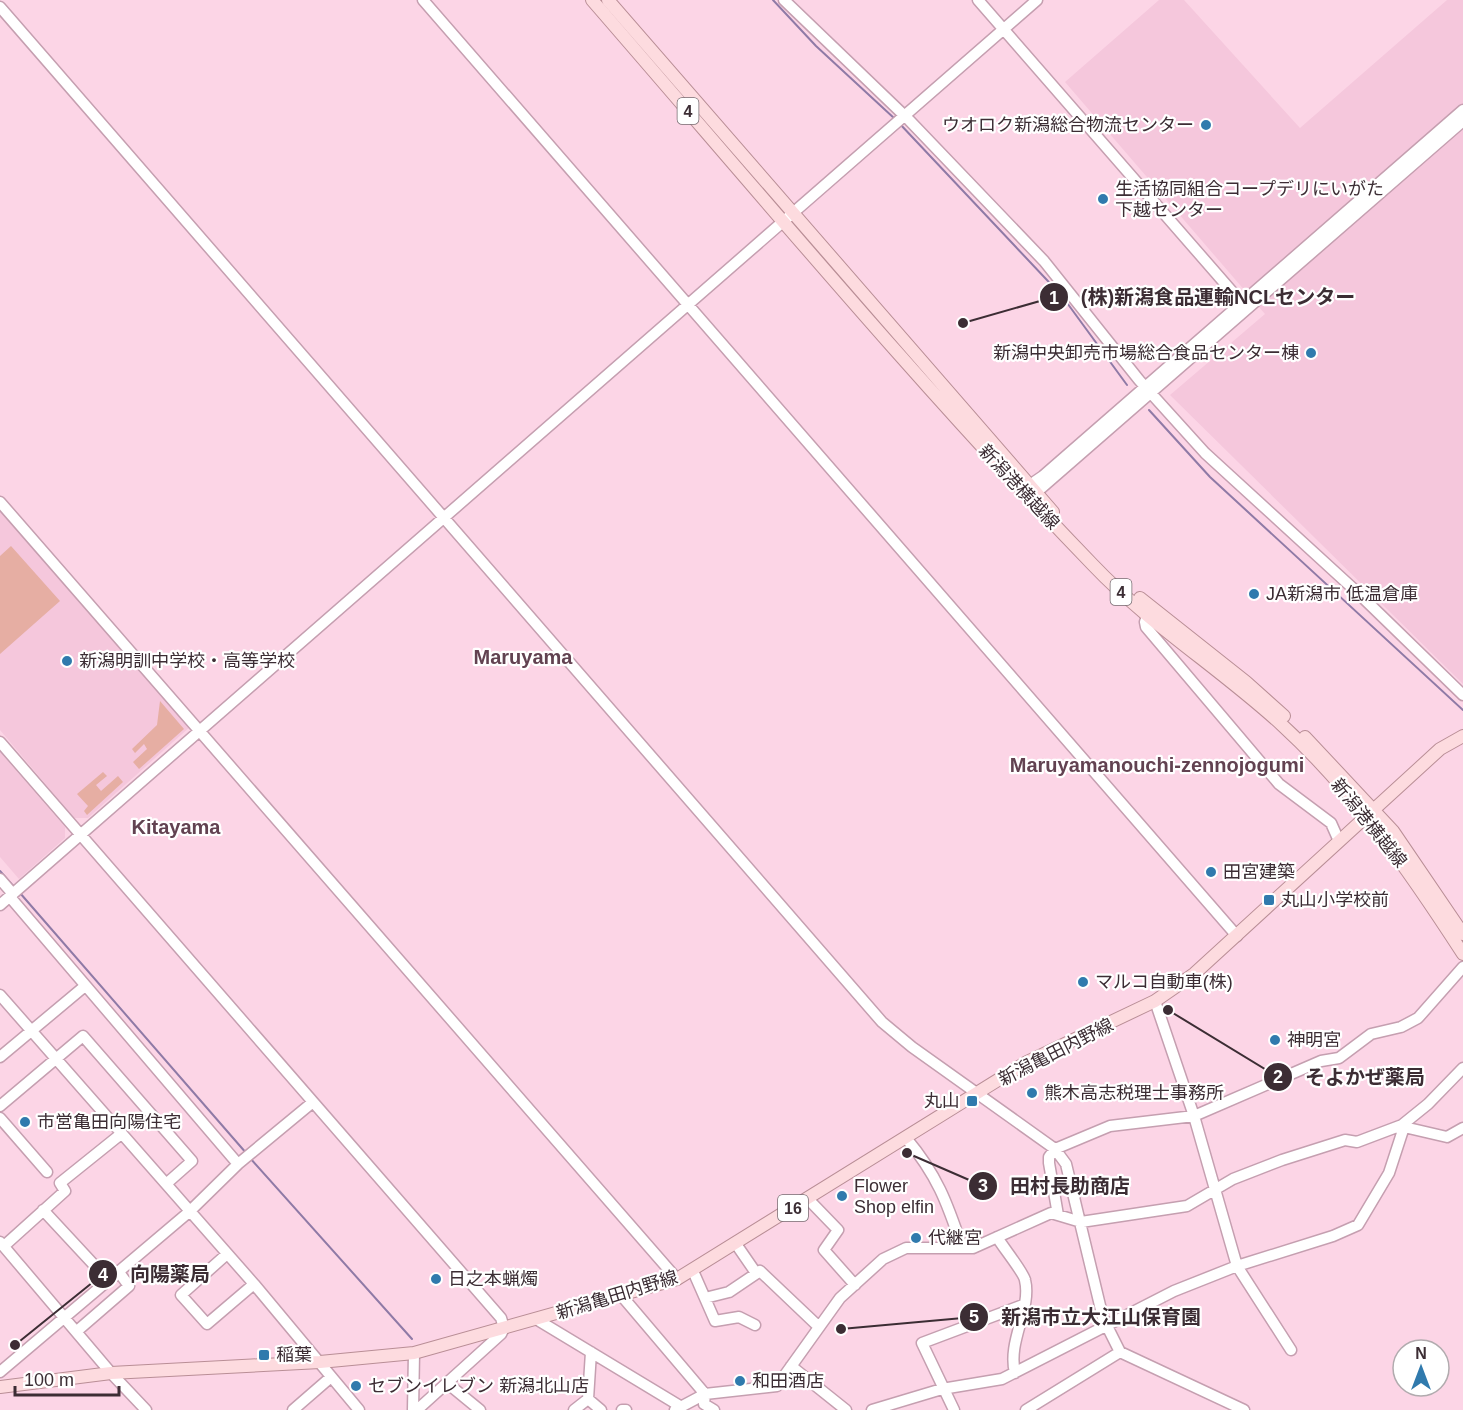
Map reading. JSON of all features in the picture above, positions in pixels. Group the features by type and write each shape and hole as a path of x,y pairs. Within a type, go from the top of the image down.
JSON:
{"main road":[{"name":"新潟港横越線","path":"592,0 789,218 1096,569 1147,616 1284,726 1370,812 1393,831 1463,934"},
{"name":"新潟港横越線","path":"608,0 789,218"},
{"name":"新潟港横越線","path":"1029,492 1152,609 1269,702 1370,812 1463,954"},
{"name":"新潟亀田内野線","path":"0,1387 111,1373 320,1362 414,1353 677,1280 1027,1062 1155,1001 1194,974 1237,936 1440,749 1463,737"}],"street":[{"path":"423,0 1237,936"},
{"path":"784,0 904,115 1044,261 1206,453 1358,593 1463,695"},
{"path":"978,0 1242,303"},
{"path":"0,905 82,836 1037,0"},
{"path":"0,8 882,1022 1055,1149 1066,1164 1106,1325 1120,1352 1244,1410"},
{"path":"1149,388 1242,303 1463,110"},
{"path":"1029,492 1463,121"},
{"path":"0,502 677,1280"},
{"path":"1147,616 1144,622 1146,627 1273,777 1331,823 1340,841"},
{"path":"0,742 501,1318 504,1328 501,1334 415,1410"},
{"path":"0,879 86,986 238,1164"},
{"path":"1058,1215 1049,1163 1049,1157 1055,1149 1110,1126 1194,1116 1320,1061 1339,1058 1371,1034 1401,1027 1418,1018 1463,967"},
{"path":"0,1057 86,986"},
{"path":"0,995 254,1284 320,1362 355,1409"},
{"path":"1155,1001 1194,1116 1237,1266 1291,1350"},
{"path":"0,1106 83,1036 192,1161 166,1184"},
{"path":"536,1319 678,1408 705,1394 777,1386 840,1298 883,1259 906,1248 973,1248 1051,1213 1082,1222 1187,1206 1233,1179 1282,1160 1345,1140 1358,1142 1403,1126 1463,1068"},
{"path":"0,1372 189,1212 238,1164 313,1102"},
{"path":"0,1118 47,1172"},
{"path":"1403,1126 1447,1137 1463,1128"},
{"path":"872,1410 942,1389 1002,1379 1174,1291 1237,1266 1290,1251 1358,1225 1389,1173 1403,1126"},
{"path":"121,1134 60,1183 65,1191 1,1243 111,1373 147,1410"},
{"path":"906,1138 929,1165 949,1208 962,1247"},
{"path":"808,1199 837,1230 824,1250 855,1284"},
{"path":"43,1210 108,1280"},
{"path":"997,1237 1025,1278 1026,1296 1013,1356 1015,1373"},
{"path":"736,1244 756,1273"},
{"path":"227,1254 181,1295 187,1303 207,1324 254,1284"},
{"path":"76,1331 129,1286 118,1271"},
{"path":"693,1271 715,1321 739,1317 755,1325"},
{"path":"705,1298 729,1292 760,1271 819,1327"},
{"path":"621,1295 705,1394 704,1404 714,1410"},
{"path":"954,1410 922,1343 1023,1305"},
{"path":"574,1410 588,1399 591,1352"},
{"path":"1026,1410 1120,1352"},
{"path":"414,1353 415,1410"},
{"path":"791,1366 846,1410"},
{"path":"293,1410 331,1377"},
{"path":"447,1383 480,1410"},
{"path":"588,1399 601,1410"}],"shaded area":[{"path":"1159,0 1184,0 1300,128 1447,0 1463,0 1463,684 1170,395 1265,314 1065,82"},
{"name":"新潟明訓中学校・高等学校","path":"0,509 191,726 88,818 74,818 0,730"},
{"path":"11,546 60,601 0,654 0,556"},
{"path":"160,701 184,729 139,769 133,762 147,749 144,744 135,753 132,749 157,725"},
{"path":"0,752 65,827 65,838 19,879 0,857"},
{"path":"103,772 107,776 96,785 101,791 118,776 123,782 87,815 84,811 88,806 77,794"}],"waterway":[{"path":"773,0 816,46 895,119"},
{"path":"899,123 1062,296 1127,385"},
{"path":"1149,410 1210,477 1463,710"},
{"path":"0,871 14,887"},
{"path":"20,893 247,1154"},
{"path":"250,1158 412,1339"}],"place":[{"name":"ウオロク新潟総合物流センター","path":"1206,125"},
{"name":"生活協同組合コープデリにいがた 下越センター","path":"1103,199"},
{"name":"(株)新潟食品運輸NCLセンター","path":"963,323"},
{"name":"新潟中央卸売市場総合食品センター棟","path":"1311,353"},
{"name":"JA新潟市 低温倉庫","path":"1254,594"},
{"name":"新潟明訓中学校・高等学校","path":"67,661"},
{"name":"田宮建築","path":"1211,872"},
{"name":"丸山小学校前","path":"1269,900"},
{"name":"マルコ自動車(株)","path":"1083,982"},
{"name":"そよかぜ薬局","path":"1168,1010"},
{"name":"神明宮","path":"1275,1040"},
{"name":"熊木高志税理士事務所","path":"1032,1093"},
{"name":"丸山","path":"972,1101"},
{"name":"市営亀田向陽住宅","path":"25,1122"},
{"name":"田村長助商店","path":"907,1153"},
{"name":"Flower Shop elfin","path":"842,1196"},
{"name":"代継宮","path":"916,1238"},
{"name":"日之本蝋燭","path":"436,1279"},
{"name":"新潟市立大江山保育園","path":"841,1329"},
{"name":"向陽薬局","path":"15,1345"},
{"name":"稲葉","path":"264,1355"},
{"name":"和田酒店","path":"740,1381"},
{"name":"セブンイレブン 新潟北山店","path":"356,1386"}],"district":[{"name":"Maruyama","path":"523,657"},
{"name":"Maruyamanouchi-zennojogumi","path":"1157,765"},
{"name":"Kitayama","path":"176,827"}]}
